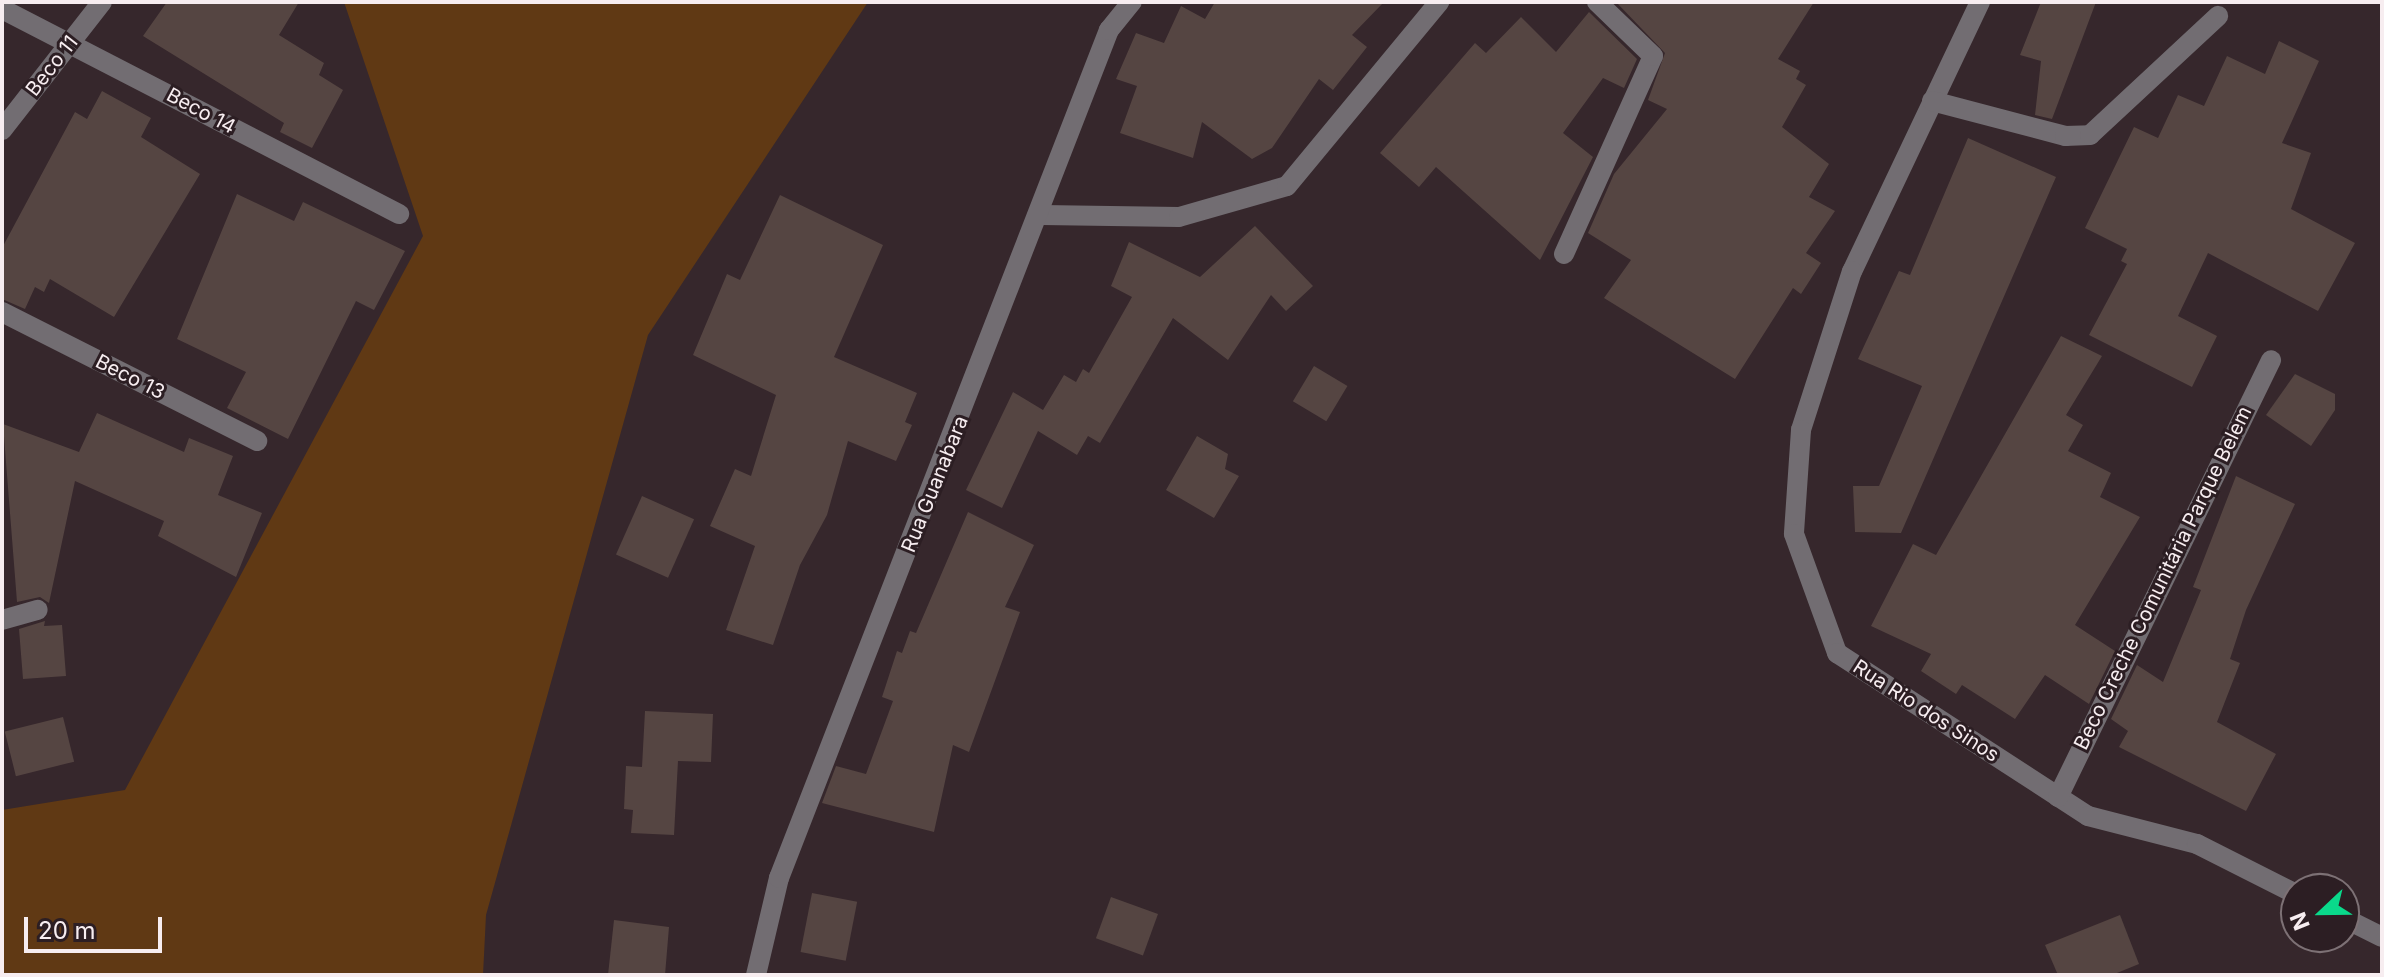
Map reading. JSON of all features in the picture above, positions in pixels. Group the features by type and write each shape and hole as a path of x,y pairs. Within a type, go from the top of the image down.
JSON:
{"street":[{"name":"Beco 11","path":"2,130 102,2"},
{"name":"Rua Guanabara","path":"756,975 779,878 1042,215 1109,30 1132,2"},
{"path":"1042,215 1179,217 1287,186 1439,2"},
{"path":"1564,254 1653,56 1597,2"},
{"name":"Rua Rio dos Sinos","path":"1980,2 1852,271 1806,415 1794,534 1837,653 2088,816 2197,844 2280,886"},
{"name":"Beco 14","path":"2,9 399,214"},
{"path":"1932,101 2065,136 2090,135 2218,16"},
{"name":"Beco 13","path":"2,312 257,441"},
{"name":"Beco Creche Comunitária Parque Belem","path":"2058,797 2271,360"},
{"path":"2,620 38,610"},
{"path":"2360,926 2382,937"}],"shaded area":[{"path":"344,2 868,2 648,335 486,915 483,975 2,975 2,810 125,790 423,236"}],"building":[{"path":"167,2 299,2 279,35 324,63 319,75 343,90 312,148 280,132 284,123 143,36"},
{"path":"1215,2 1384,2 1352,35 1367,47 1333,90 1319,79 1272,148 1252,159 1202,122 1193,158 1120,133 1137,86 1116,79 1136,33 1164,43 1181,6 1205,19"},
{"path":"1616,2 1814,2 1778,59 1800,71 1796,79 1806,85 1782,127 1829,164 1809,197 1835,211 1806,253 1821,263 1801,294 1793,288 1735,379 1604,298 1631,260 1588,233 1614,174 1667,109 1648,100 1665,53"},
{"path":"2041,2 2096,2 2052,119 2035,115 2041,61 2020,55"},
{"path":"1589,12 1637,59 1624,88 1603,78 1563,133 1593,157 1540,260 1436,167 1419,187 1380,153 1475,43 1486,53 1521,17 1556,52"},
{"path":"2279,41 2319,61 2282,143 2311,153 2291,209 2355,243 2318,311 2208,253 2178,316 2217,336 2192,387 2089,335 2127,264 2121,261 2127,249 2085,228 2134,127 2158,138 2178,95 2204,106 2227,56 2265,74"},
{"path":"102,91 151,118 141,137 200,174 114,317 50,279 44,292 35,287 25,309 2,299 2,248 75,112 87,119"},
{"path":"1968,138 2056,177 1901,533 1855,532 1853,486 1879,486 1922,386 1858,359 1899,271 1910,275"},
{"path":"237,194 294,221 303,202 405,251 374,310 356,301 288,439 227,408 246,372 177,339"},
{"path":"780,195 883,245 834,357 917,393 905,422 912,425 896,461 848,441 827,515 800,565 773,645 726,630 755,546 710,526 735,469 751,476 776,395 693,355 727,274 740,280"},
{"path":"1255,226 1313,286 1286,311 1271,295 1228,360 1173,318 1100,443 1088,436 1077,455 1038,431 1002,508 966,490 1013,392 1043,410 1064,375 1076,382 1083,369 1089,373 1132,297 1111,286 1129,242 1200,277"},
{"path":"2061,336 2102,356 2066,415 2083,425 2068,451 2111,473 2100,497 2140,517 2075,625 2115,651 2089,704 2045,675 2015,719 1962,685 1956,694 1921,671 1931,654 1871,626 1913,544 1936,555"},
{"path":"1314,366 1347,386 1326,421 1293,401"},
{"path":"2295,374 2335,394 2335,410 2311,446 2266,415"},
{"path":"97,413 184,452 189,438 233,456 218,495 262,513 236,577 158,536 164,521 75,481 49,603 40,597 17,602 3,424 79,452"},
{"path":"1197,436 1228,454 1225,469 1239,476 1214,518 1166,490"},
{"path":"2236,476 2295,504 2246,610 2230,659 2240,663 2217,722 2276,754 2246,811 2119,747 2128,731 2111,719 2137,665 2163,682 2201,590 2193,587"},
{"path":"642,496 694,519 668,578 616,554"},
{"path":"968,512 1034,545 1005,607 1020,612 969,752 953,745 934,832 822,803 836,766 866,774 893,701 882,697 897,651 902,653 910,631 916,633"},
{"path":"45,621 44,626 62,625 66,676 23,679 19,629"},
{"path":"645,711 713,714 711,762 678,761 674,835 631,833 633,810 624,809 626,766 642,767"},
{"path":"63,717 74,762 16,776 5,732"},
{"path":"812,893 857,902 846,961 801,952"},
{"path":"1111,897 1158,914 1143,955 1096,938"},
{"path":"2120,915 2139,964 2112,975 2058,975 2045,945"},
{"path":"614,920 669,927 665,975 608,975"}]}
